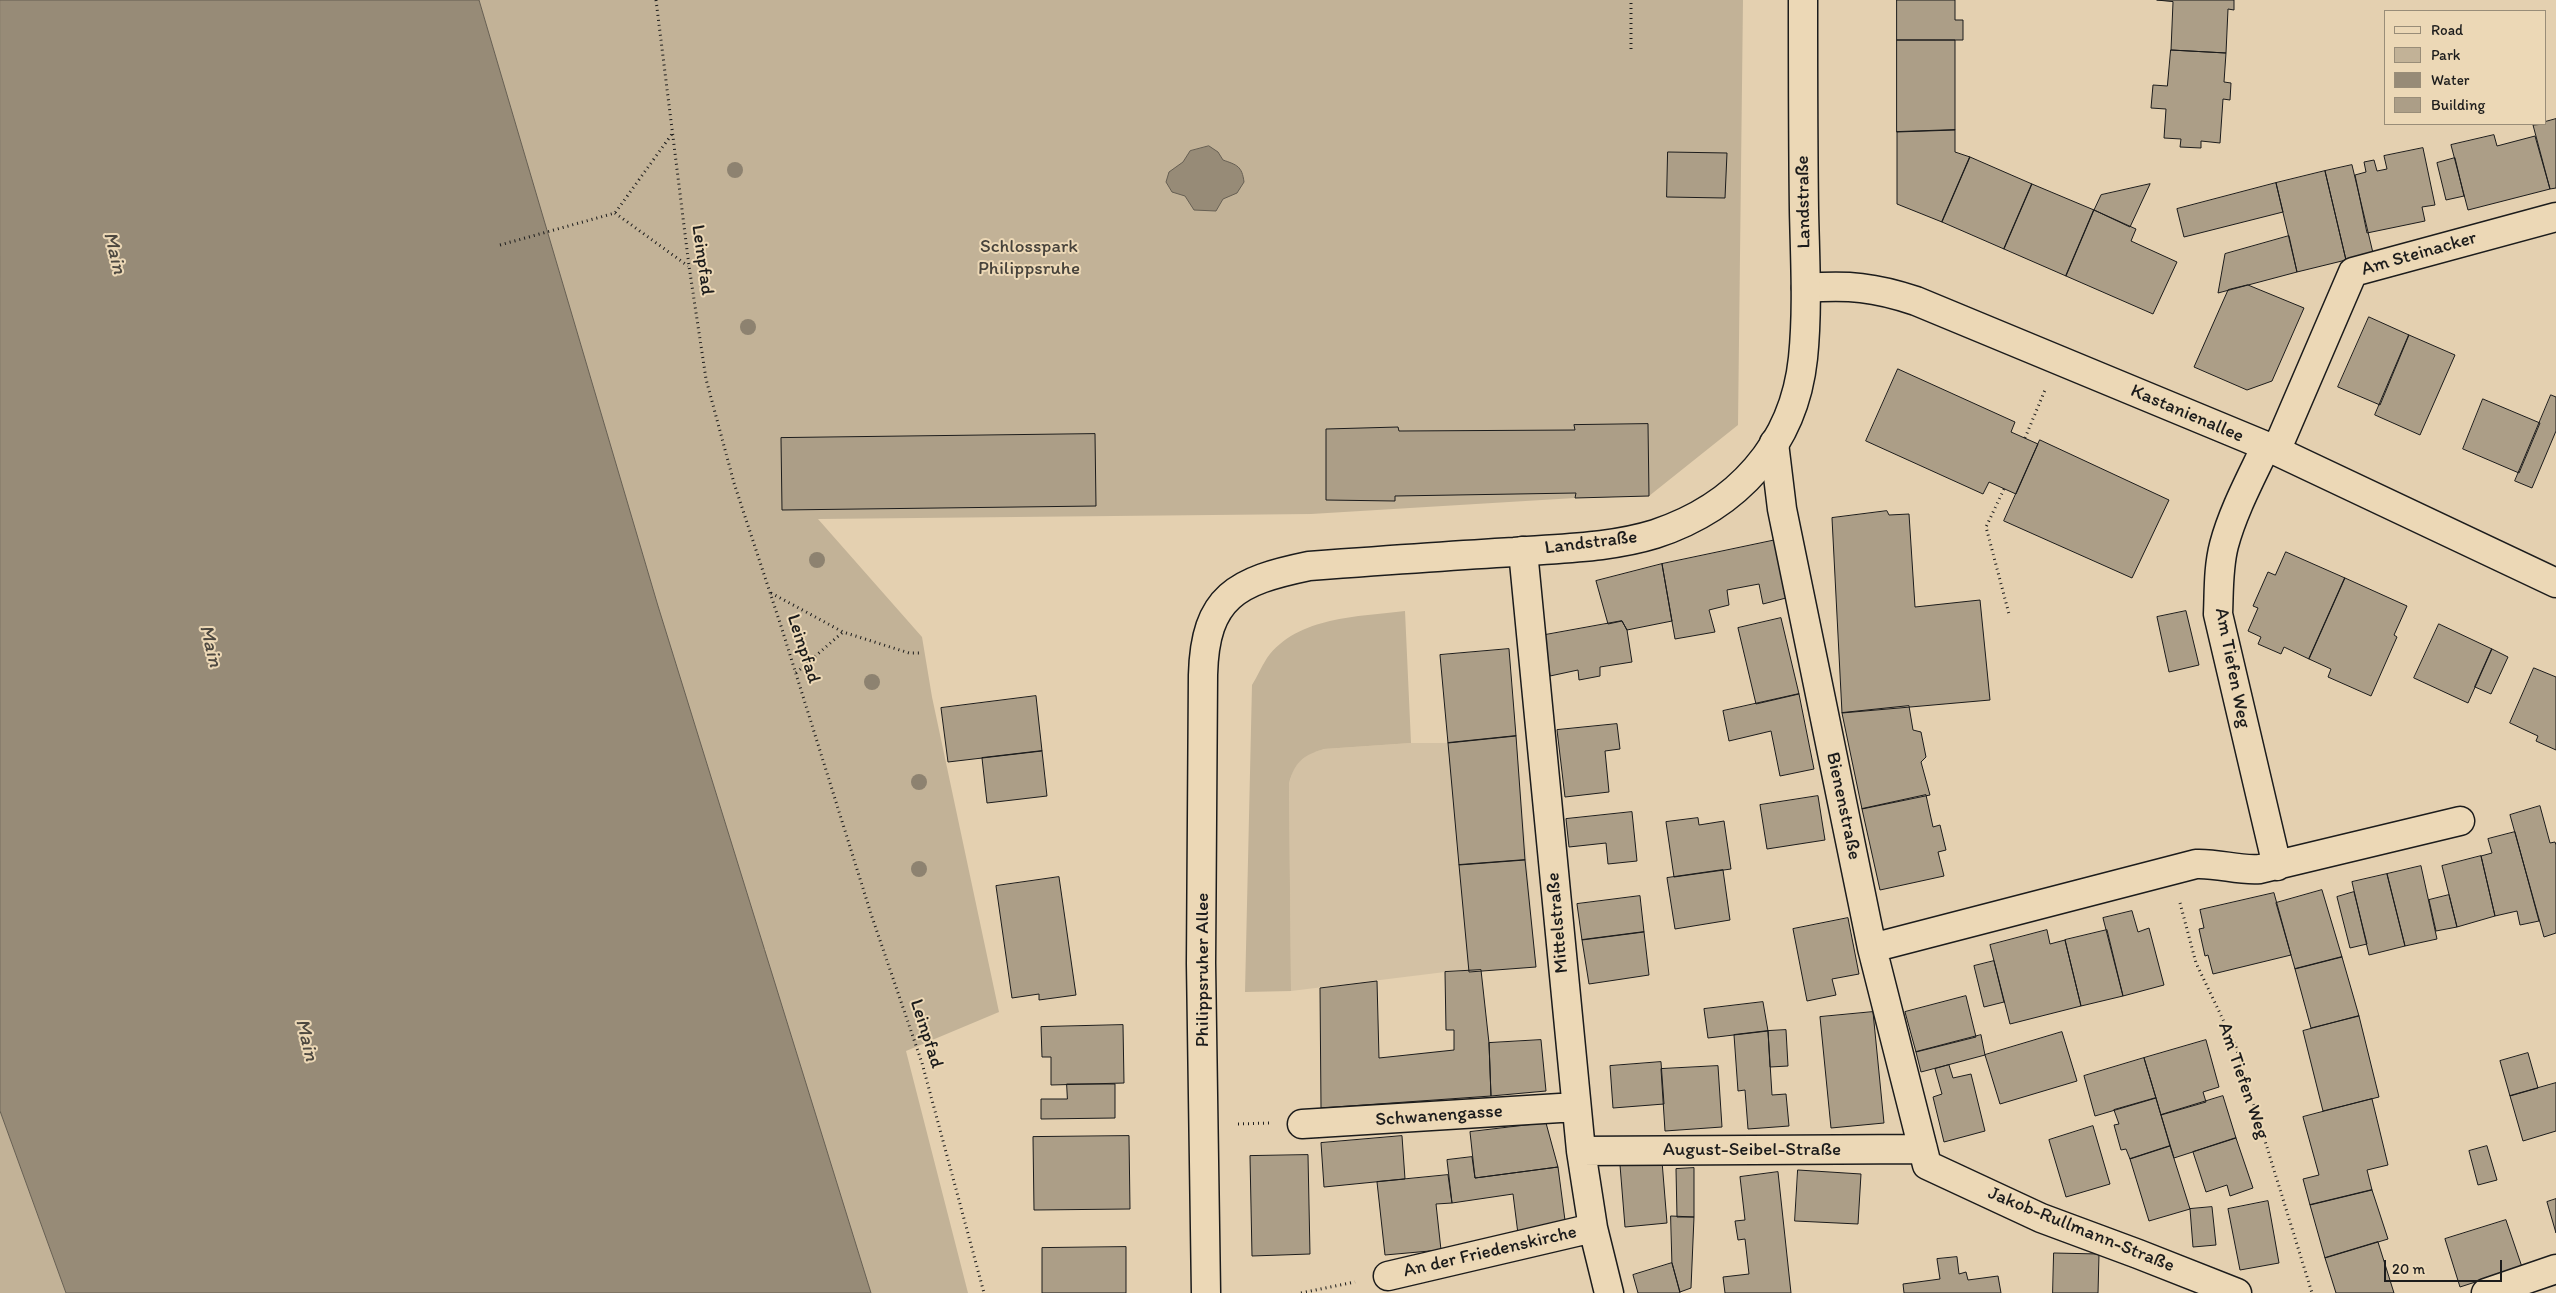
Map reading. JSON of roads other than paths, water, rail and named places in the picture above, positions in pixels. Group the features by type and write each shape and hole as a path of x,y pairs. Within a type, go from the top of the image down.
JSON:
{"street":[{"name":"Landstraße","path":"1204,647 1211,622 1221,605 1247,584 1275,573 1309,566 1599,546 1654,534 1689,521 1735,492 1764,461 1796,393 1803,361 1806,288 1803,0"},
{"name":"Am Steinacker","path":"2271,449 2353,272 2556,217"},
{"name":"Kastanienallee","path":"1806,288 1846,285 1890,292 2271,449 2556,583"},
{"name":"Bienenstraße","path":"1774,443 1784,518 1872,948 1925,1157"},
{"name":"Am Tiefen Weg","path":"2271,449 2235,515 2224,546 2219,575 2218,614 2278,866"},
{"name":"Mittelstraße","path":"1523,551 1581,1151 1593,1228 1609,1293"},
{"name":"Philippsruher Allee","path":"1204,647 1201,962 1205,1125 1206,1293"},
{"path":"1872,948 2196,864 2218,864 2249,870 2278,866 2460,821"},
{"name":"Schwanengasse","path":"1302,1124 1576,1107"},
{"name":"August-Seibel-Straße","path":"1581,1151 1925,1157"},
{"name":"Jakob-Rullmann-Straße","path":"1925,1157 2041,1218 2237,1293"},
{"name":"An der Friedenskirche","path":"1388,1276 1593,1228"},
{"path":"2486,1293 2556,1269"}],"water":[{"name":"Main","path":"0,0 479,0 658,606 871,1293 66,1293 0,1111"},
{"path":"1209,146 1218,152 1223,160 1232,163 1240,169 1244,182 1237,193 1223,199 1216,211 1194,210 1185,196 1172,192 1166,182 1169,172 1183,162 1190,151"}],"park label":[{"name":"Schlosspark Philippsruhe","path":"1029,258"}]}
